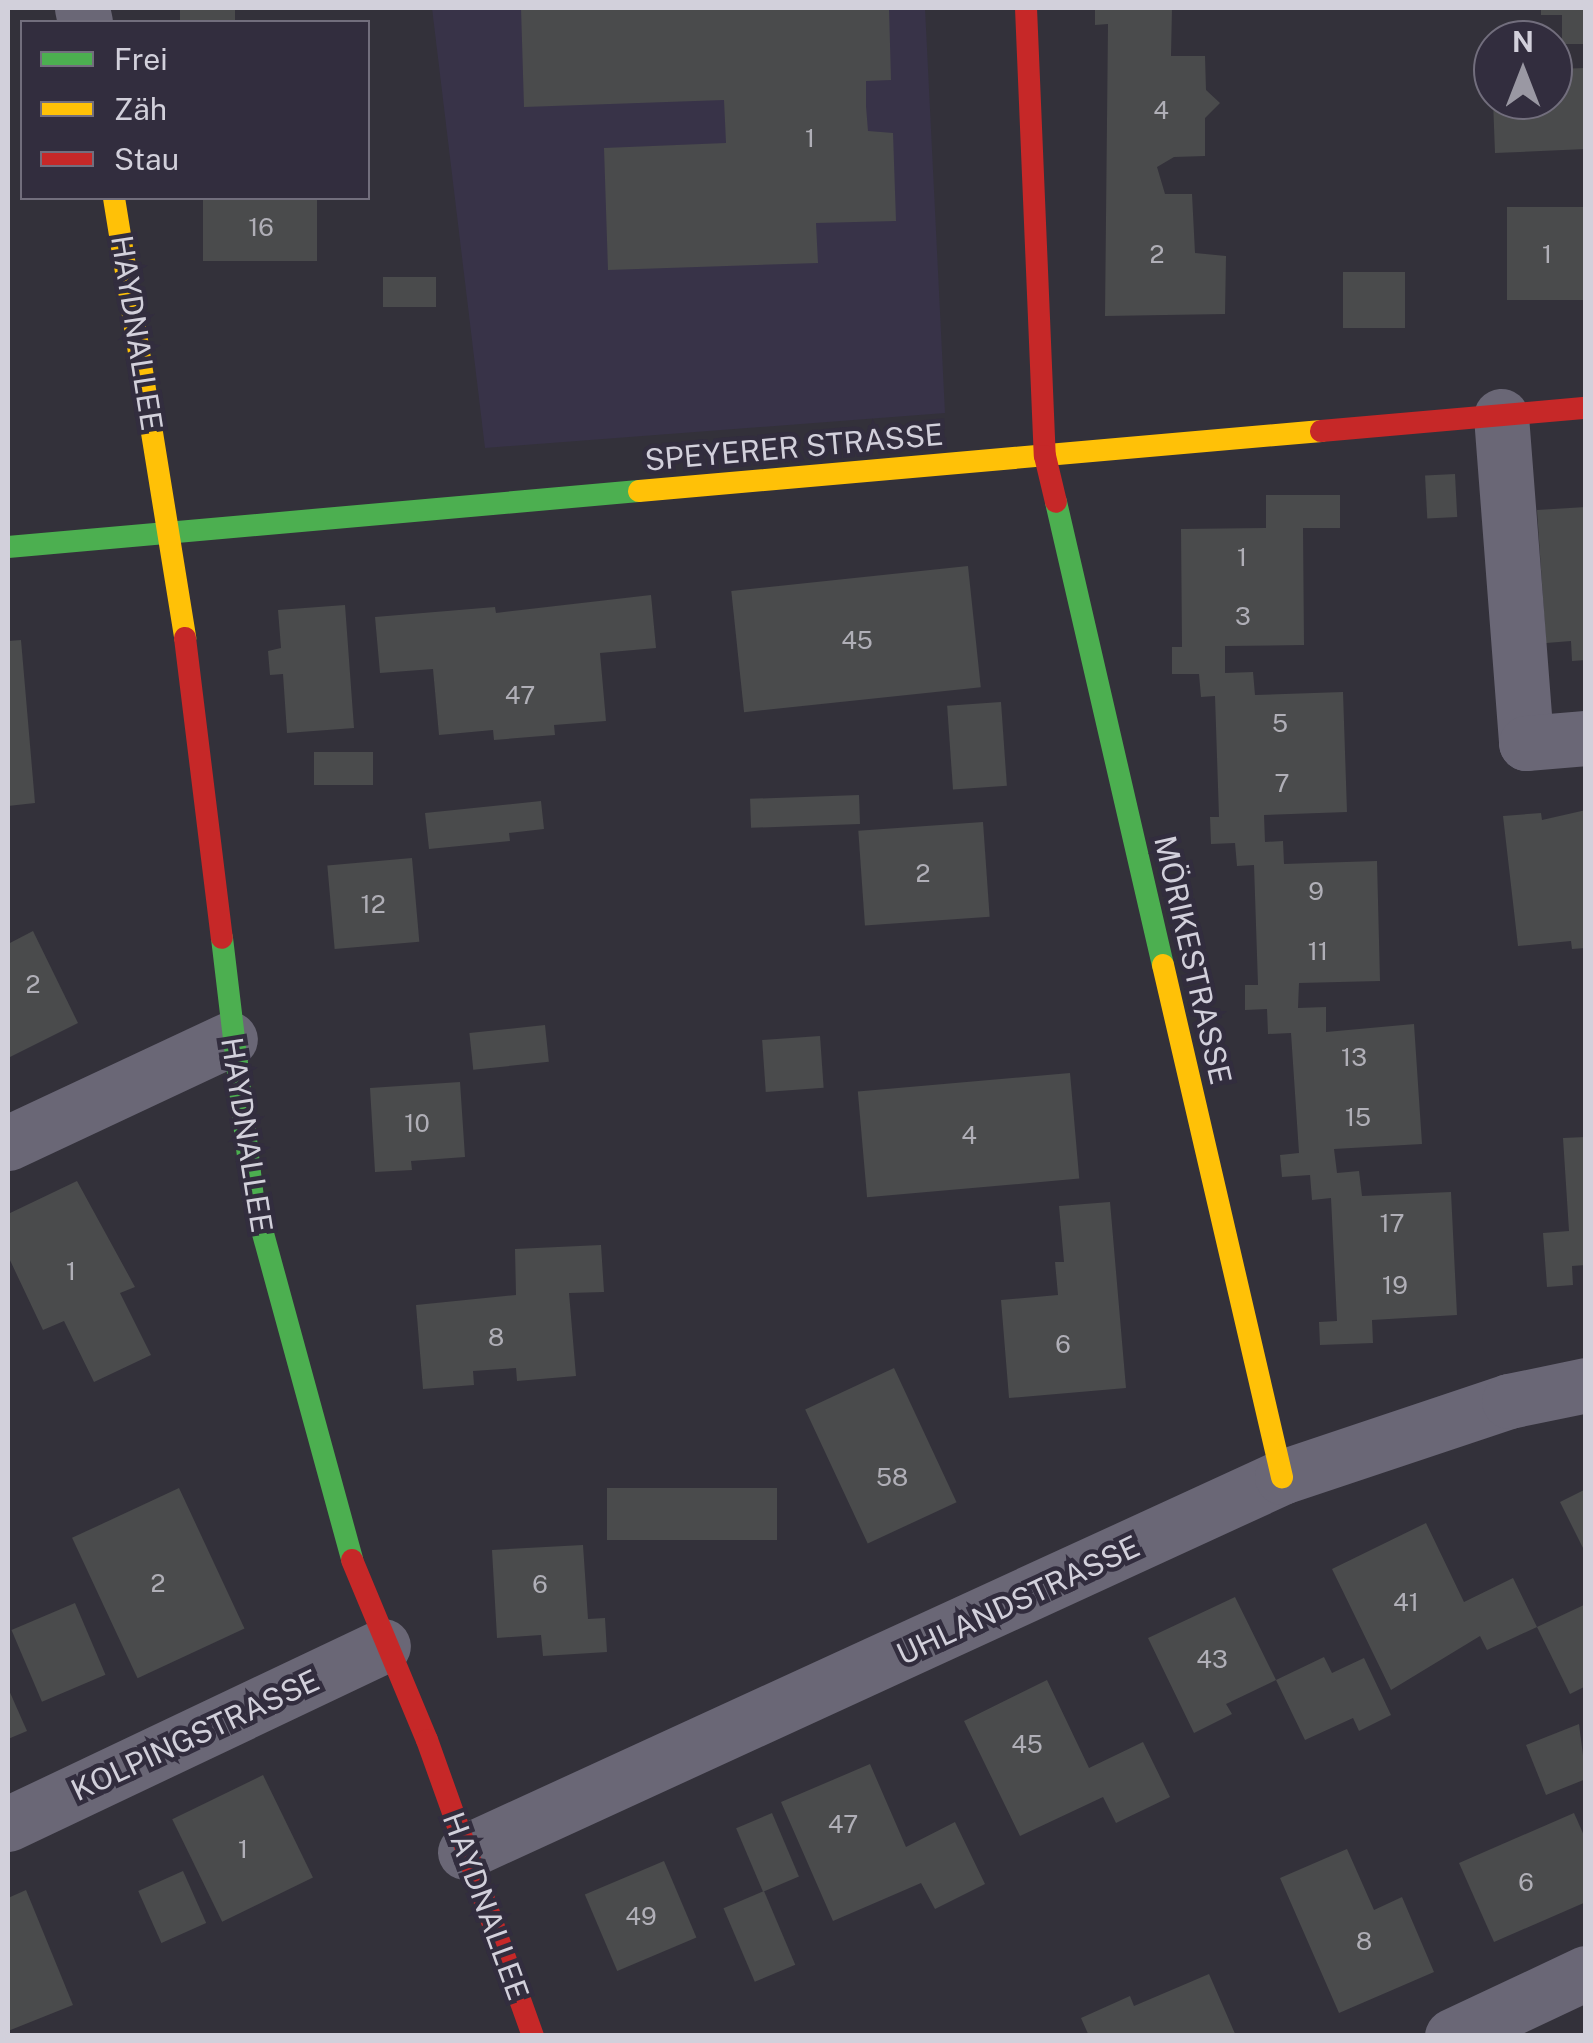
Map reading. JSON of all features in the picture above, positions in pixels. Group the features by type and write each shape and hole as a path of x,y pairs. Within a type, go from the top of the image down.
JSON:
{"street":[{"name":"MÖRIKESTRASSE","path":"1026,8 1045,456 1282,1477"},
{"name":"HAYDNALLEE","path":"114,200 170,532 226,946 230,1039 268,1255 331,1494 383,1646 427,1740 533,2036"},
{"name":"SPEYERER STRASSE","path":"8,546 1586,408"},
{"path":"1501,416 1526,744 1586,738"},
{"path":"8,1143 230,1039"},
{"name":"UHLANDSTRASSE","path":"465,1852 1282,1477 1510,1402 1586,1385"},
{"name":"KOLPINGSTRASSE","path":"8,1824 383,1646"},
{"path":"1452,2036 1586,1973"}],"shaded area":[{"path":"432,8 925,8 945,413 485,448"}],"building":[{"path":"180,8 235,8 235,20 180,20"},
{"path":"521,8 889,8 891,80 866,81 866,106 868,131 893,133 896,221 816,223 818,263 608,270 604,148 726,143 724,100 524,107"},
{"path":"1095,8 1172,8 1171,56 1205,56 1206,90 1220,103 1205,118 1205,156 1174,157 1157,167 1165,194 1192,194 1195,253 1226,256 1225,314 1105,316 1108,24 1095,25"},
{"path":"1541,8 1586,8 1586,44 1573,44 1573,20 1562,20 1562,15 1541,15"},
{"path":"1573,68 1586,68 1586,149 1495,153 1494,120 1573,120"},
{"path":"203,200 317,200 317,261 203,261"},
{"path":"1507,207 1586,207 1586,300 1507,300"},
{"path":"1343,272 1405,272 1405,328 1343,328"},
{"path":"383,277 436,277 436,307 383,307"},
{"path":"1455,474 1457,517 1427,519 1425,476"},
{"path":"1266,495 1340,495 1340,528 1303,528 1304,645 1225,646 1225,673 1253,672 1255,695 1343,692 1347,812 1264,815 1265,842 1283,841 1284,864 1377,861 1380,981 1299,983 1298,1008 1326,1007 1326,1032 1414,1024 1422,1144 1334,1149 1337,1173 1359,1171 1362,1196 1451,1192 1457,1315 1372,1320 1373,1343 1320,1345 1319,1322 1337,1321 1331,1198 1312,1200 1310,1175 1282,1177 1280,1155 1299,1153 1291,1033 1268,1034 1267,1009 1245,1010 1245,985 1258,985 1254,865 1237,866 1235,843 1211,844 1210,817 1219,817 1215,696 1201,697 1199,674 1172,674 1172,647 1182,647 1181,529 1266,528"},
{"path":"1586,507 1586,660 1572,661 1571,641 1546,643 1537,510"},
{"path":"968,566 981,687 744,712 731,591"},
{"path":"651,595 656,648 600,653 606,721 554,725 555,735 494,740 493,730 439,735 433,669 380,673 375,617 495,607 496,613"},
{"path":"345,605 354,728 287,733 283,674 270,675 268,651 281,648 278,610"},
{"path":"21,640 35,803 8,806 8,641"},
{"path":"1001,702 1007,786 953,790 947,706"},
{"path":"314,752 373,752 373,785 314,785"},
{"path":"859,795 860,824 751,828 750,799"},
{"path":"541,801 544,829 509,833 510,841 429,849 425,813"},
{"path":"1586,810 1586,948 1572,949 1571,941 1518,946 1503,816 1541,813 1542,820"},
{"path":"983,822 990,917 865,925 858,831"},
{"path":"412,858 419,942 335,949 327,865"},
{"path":"33,931 78,1023 8,1058 8,944"},
{"path":"545,1025 549,1062 473,1070 469,1033"},
{"path":"820,1036 824,1088 766,1092 762,1040"},
{"path":"1070,1073 1079,1179 867,1197 858,1092"},
{"path":"460,1082 465,1157 411,1161 412,1170 375,1172 370,1088"},
{"path":"1586,1137 1586,1265 1572,1266 1573,1285 1547,1287 1543,1233 1569,1231 1563,1138"},
{"path":"77,1181 135,1287 120,1293 151,1355 94,1382 64,1321 43,1330 8,1256 8,1214"},
{"path":"1110,1202 1126,1388 1009,1398 1001,1300 1058,1295 1055,1262 1064,1262 1059,1206"},
{"path":"601,1245 604,1292 569,1293 576,1376 517,1381 516,1368 473,1371 474,1385 423,1389 416,1305 516,1295 515,1249"},
{"path":"894,1368 957,1502 868,1544 805,1409"},
{"path":"179,1488 245,1628 138,1678 72,1538"},
{"path":"607,1488 777,1488 777,1540 607,1540"},
{"path":"1586,1489 1586,1554 1560,1502"},
{"path":"1426,1523 1464,1602 1513,1578 1537,1627 1487,1650 1480,1636 1391,1690 1332,1569"},
{"path":"583,1545 588,1619 605,1618 607,1652 543,1656 541,1635 497,1638 492,1550"},
{"path":"1235,1597 1276,1680 1226,1704 1232,1714 1194,1733 1148,1638"},
{"path":"75,1603 105,1675 42,1702 11,1630"},
{"path":"1586,1604 1586,1686 1570,1694 1537,1627"},
{"path":"1324,1657 1332,1673 1364,1658 1391,1715 1359,1731 1353,1718 1305,1740 1276,1680"},
{"path":"1047,1680 1089,1768 1143,1742 1170,1797 1116,1823 1103,1797 1020,1836 964,1721"},
{"path":"8,1688 27,1731 8,1739"},
{"path":"1579,1724 1586,1779 1546,1795 1526,1745"},
{"path":"870,1764 906,1847 955,1822 985,1884 935,1909 921,1883 833,1921 781,1802"},
{"path":"263,1775 313,1877 222,1922 172,1819"},
{"path":"772,1813 799,1877 763,1892 736,1828"},
{"path":"1574,1813 1586,1840 1586,1902 1494,1942 1459,1863"},
{"path":"1347,1849 1374,1910 1402,1897 1434,1972 1339,2013 1280,1878"},
{"path":"664,1861 696,1937 617,1971 585,1895"},
{"path":"183,1871 206,1923 161,1943 138,1891"},
{"path":"26,1890 73,2005 8,2031 8,1898"},
{"path":"764,1891 795,1965 755,1982 723,1908"},
{"path":"1209,1974 1236,2036 1089,2036 1081,2018 1130,1996 1134,2006"}],"traffic: fast":[{"path":"8,547 639,491"},
{"path":"1056,502 1163,965"},
{"path":"222,938 253,1197 352,1560"}],"traffic: slow":[{"path":"114,200 185,638"},
{"path":"639,491 1321,431"},
{"path":"1163,965 1282,1477"}],"traffic: jam":[{"path":"1026,8 1045,456 1056,502"},
{"path":"1321,431 1586,408"},
{"path":"185,638 222,938"},
{"path":"352,1560 427,1740 533,2036"}]}
